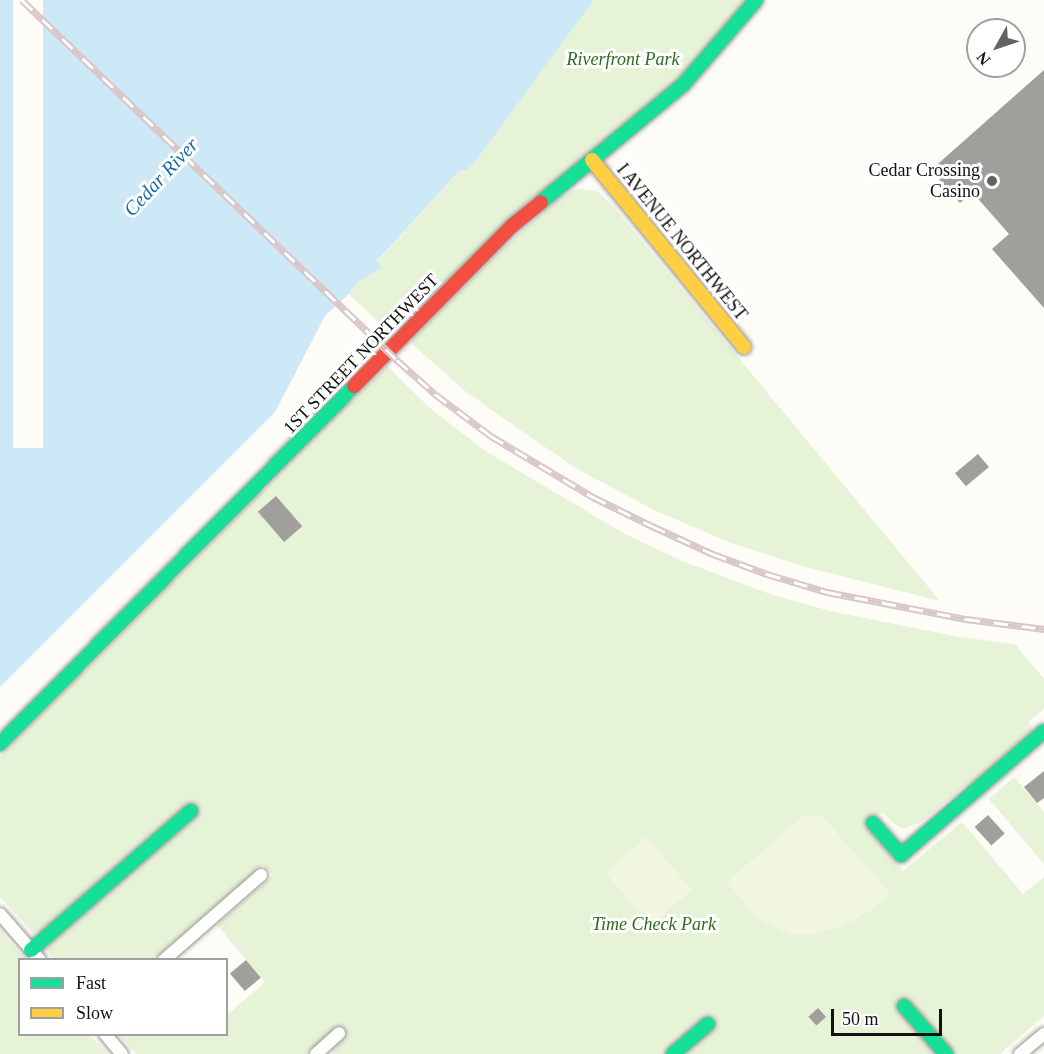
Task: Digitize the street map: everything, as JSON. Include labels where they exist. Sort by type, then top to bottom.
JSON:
[{"type":"street","name":"1ST STREET NORTHWEST","points":[[0,744],[513,225],[682,85],[714,52],[756,0]]},
{"type":"street","name":"I AVENUE NORTHWEST","points":[[592,160],[744,347]]},
{"type":"street","points":[[873,823],[901,855],[1044,731]]},
{"type":"street","points":[[0,914],[35,955],[191,812]]},
{"type":"street","points":[[166,958],[261,875]]},
{"type":"street","points":[[904,1006],[945,1054]]},
{"type":"street","points":[[673,1054],[708,1024]]},
{"type":"street","points":[[316,1054],[339,1034]]},
{"type":"street","points":[[1020,1054],[1044,1034]]},
{"type":"street","points":[[106,1036],[122,1054]]},
{"type":"green space","name":"Riverfront Park","points":[[594,0],[756,0],[684,83],[454,284],[391,334],[349,294],[358,282],[382,267],[377,262],[459,171],[475,162]]},
{"type":"green space","points":[[581,189],[597,191],[611,204],[940,601],[809,568],[731,543],[656,511],[579,470],[517,428],[465,391],[410,342],[498,253],[559,198],[571,191]]},
{"type":"green space","name":"Time Check Park","points":[[387,366],[431,409],[487,452],[625,534],[682,561],[767,593],[830,611],[959,637],[1015,644],[1044,679],[1044,709],[1029,721],[1033,730],[969,790],[965,786],[921,822],[903,829],[882,812],[866,827],[903,871],[962,822],[1023,894],[1044,877],[1044,1016],[1000,1054],[334,1054],[331,1050],[344,1038],[336,1029],[306,1054],[136,1054],[120,1036],[228,1036],[228,1014],[265,982],[217,925],[273,875],[263,865],[155,958],[52,958],[47,949],[51,940],[198,816],[188,804],[41,931],[33,933],[0,897],[0,757]]},
{"type":"green space","points":[[1014,777],[1044,812],[1044,864],[989,799]]},
{"type":"green space","points":[[804,815],[822,816],[890,893],[871,910],[841,927],[813,934],[791,935],[759,919],[727,882]]},
{"type":"green space","points":[[646,837],[692,890],[651,925],[605,872]]},
{"type":"green space","points":[[0,931],[24,958],[18,958],[18,1036],[91,1036],[107,1054],[0,1054]]},
{"type":"water","name":"Cedar River","points":[[0,0],[594,0],[475,162],[466,170],[459,171],[377,261],[382,267],[358,282],[349,294],[325,316],[275,412],[0,687]]},
{"type":"pier","points":[[13,0],[43,0],[43,448],[13,448]]},
{"type":"building","name":"Cedar Crossing Casino","points":[[1044,70],[1044,308],[992,249],[1009,234],[972,192],[960,203],[931,170]]},
{"type":"building","points":[[978,454],[989,467],[966,486],[955,473]]},
{"type":"building","points":[[276,496],[302,526],[284,542],[258,512]]},
{"type":"building","points":[[1044,771],[1044,798],[1037,803],[1024,787]]},
{"type":"building","points":[[988,815],[1005,834],[991,846],[975,827]]},
{"type":"building","points":[[246,960],[261,978],[245,991],[230,973]]},
{"type":"building","points":[[818,1008],[826,1017],[816,1026],[808,1017]]},
{"type":"railway","points":[[22,0],[397,360],[435,394],[491,436],[593,497],[713,554],[767,574],[827,592],[966,619],[1044,629]]},
{"type":"traffic: fast","points":[[541,202],[683,85],[756,0]]},
{"type":"traffic: fast","points":[[0,744],[354,386]]},
{"type":"traffic: fast","points":[[873,823],[901,855],[1044,731]]},
{"type":"traffic: fast","points":[[31,950],[191,811]]},
{"type":"traffic: fast","points":[[904,1006],[946,1054]]},
{"type":"traffic: fast","points":[[673,1054],[708,1024]]},
{"type":"traffic: slow","points":[[592,160],[744,347]]},
{"type":"traffic: jam","points":[[354,386],[513,225],[541,202]]},
{"type":"place","name":"Cedar Crossing Casino","points":[[992,181]]}]
